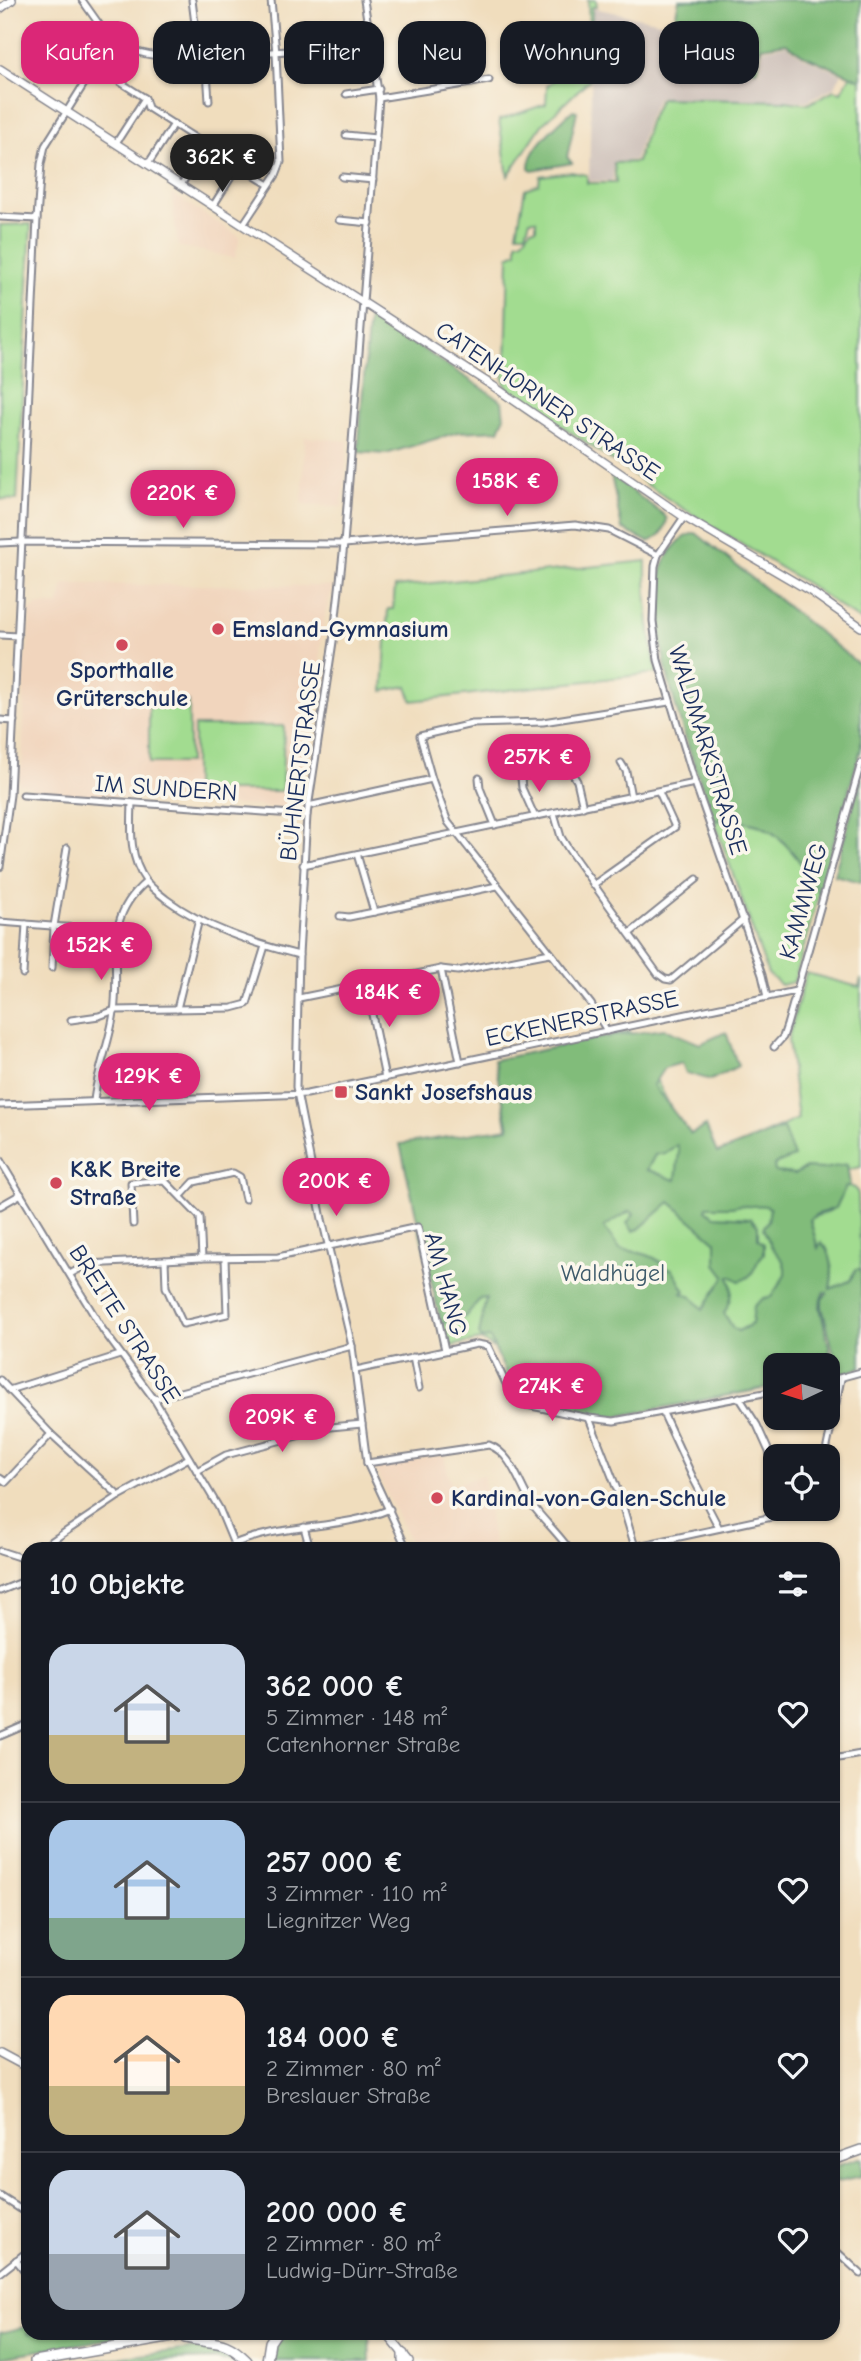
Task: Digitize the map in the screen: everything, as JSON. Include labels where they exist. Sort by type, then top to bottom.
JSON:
[{"type":"highway","points":[[840,2158],[861,2150]]},
{"type":"highway","points":[[35,2361],[157,2340]]},
{"type":"highway","points":[[211,2340],[234,2348],[247,2361]]},
{"type":"highway","points":[[267,2361],[271,2340]]},
{"type":"street","points":[[0,9],[12,0]]},
{"type":"street","points":[[82,0],[97,21]]},
{"type":"street","points":[[192,0],[195,21]]},
{"type":"street","name":"BÜHNERTSTRASSE","points":[[365,0],[368,21]]},
{"type":"street","points":[[243,225],[281,162],[271,1]]},
{"type":"street","points":[[270,52],[284,52]]},
{"type":"street","name":"CATENHORNER STRASSE","points":[[0,69],[493,386],[684,517],[810,591],[861,627]]},
{"type":"street","points":[[379,98],[489,80]]},
{"type":"street","points":[[0,867],[10,795],[37,219],[43,155],[83,84]]},
{"type":"street","points":[[123,84],[145,98],[148,108],[269,185]]},
{"type":"street","points":[[208,84],[209,101]]},
{"type":"street","name":"BÜHNERTSTRASSE","points":[[378,84],[370,223],[344,544],[331,657],[307,815],[299,955],[297,1095],[322,1219],[352,1346],[367,1463],[404,1542]]},
{"type":"street","points":[[346,94],[379,89]]},
{"type":"street","points":[[116,143],[145,98]]},
{"type":"street","points":[[148,164],[174,124]]},
{"type":"street","points":[[346,135],[376,138]]},
{"type":"street","points":[[181,185],[206,145]]},
{"type":"street","points":[[213,206],[238,166]]},
{"type":"street","points":[[342,177],[373,180]]},
{"type":"street","points":[[0,217],[37,219]]},
{"type":"street","points":[[339,220],[370,223]]},
{"type":"street","points":[[0,543],[344,544],[575,525],[609,530],[658,555],[684,517]]},
{"type":"street","name":"WALDMARKSTRASSE","points":[[658,555],[653,621],[658,660],[695,783],[744,919],[767,997]]},
{"type":"street","points":[[0,635],[18,636]]},
{"type":"street","points":[[607,1031],[600,1017],[456,833],[442,810],[420,736],[472,724],[543,722],[669,702]]},
{"type":"street","points":[[0,720],[14,721]]},
{"type":"street","points":[[621,762],[626,771],[631,797]]},
{"type":"street","name":"KAMMWEG","points":[[774,1046],[783,1037],[861,763]]},
{"type":"street","points":[[572,773],[578,781],[583,807]]},
{"type":"street","points":[[480,778],[480,788],[495,825]]},
{"type":"street","points":[[522,778],[522,788],[535,817]]},
{"type":"street","points":[[308,806],[432,779]]},
{"type":"street","points":[[303,865],[695,783]]},
{"type":"street","points":[[593,885],[675,827],[659,792]]},
{"type":"street","name":"IM SUNDERN","points":[[23,796],[307,815]]},
{"type":"street","points":[[132,803],[132,847],[146,882],[173,904],[199,919],[243,939],[299,955]]},
{"type":"street","points":[[554,813],[561,837],[659,974],[671,980],[744,919]]},
{"type":"street","points":[[52,968],[54,926],[67,848]]},
{"type":"street","points":[[357,854],[374,912]]},
{"type":"street","points":[[630,933],[697,879]]},
{"type":"street","points":[[94,1101],[115,1010],[116,931],[135,891],[146,882]]},
{"type":"street","points":[[340,916],[349,917],[497,886]]},
{"type":"street","points":[[177,1009],[199,919]]},
{"type":"street","points":[[0,922],[116,931]]},
{"type":"street","points":[[23,974],[26,924]]},
{"type":"street","points":[[71,1020],[99,1016],[115,1010],[232,1008],[247,1004],[265,946]]},
{"type":"street","points":[[299,998],[441,969],[458,971],[550,953]]},
{"type":"street","points":[[441,969],[460,1062]]},
{"type":"street","points":[[366,985],[385,1077]]},
{"type":"street","name":"ECKENERSTRASSE","points":[[0,1105],[297,1095],[796,991]]},
{"type":"street","name":"BREITE STRASSE","points":[[0,1160],[120,1355],[154,1399],[198,1471],[219,1508],[233,1542]]},
{"type":"street","points":[[181,1196],[194,1182],[233,1173],[240,1177],[245,1199]]},
{"type":"street","points":[[133,1224],[131,1183],[164,1180],[200,1217],[202,1258]]},
{"type":"street","points":[[0,1206],[21,1194]]},
{"type":"street","name":"AM HANG","points":[[330,1246],[418,1227],[445,1350]]},
{"type":"street","points":[[70,1274],[88,1264],[278,1257],[330,1246]]},
{"type":"street","points":[[165,1260],[166,1287],[183,1324],[227,1314],[225,1258]]},
{"type":"street","points":[[356,1370],[477,1344],[488,1346],[510,1392],[522,1404],[614,1421],[763,1393]]},
{"type":"street","points":[[154,1399],[352,1346]]},
{"type":"street","points":[[9,1390],[120,1355]]},
{"type":"street","points":[[413,1357],[419,1388]]},
{"type":"street","points":[[827,1444],[841,1379],[861,1372]]},
{"type":"street","points":[[0,1380],[51,1434],[120,1496]]},
{"type":"street","points":[[739,1397],[765,1444]]},
{"type":"street","points":[[663,1413],[719,1528]]},
{"type":"street","points":[[589,1418],[620,1497],[634,1542]]},
{"type":"street","points":[[198,1471],[226,1455],[331,1427],[362,1424]]},
{"type":"street","points":[[0,1478],[6,1482],[51,1434]]},
{"type":"street","points":[[367,1463],[489,1445],[498,1448],[534,1507],[563,1542]]},
{"type":"street","points":[[51,1542],[120,1496],[189,1458]]},
{"type":"street","points":[[242,1542],[257,1534],[363,1518],[390,1509]]},
{"type":"street","points":[[654,1542],[763,1518]]},
{"type":"street","points":[[304,1527],[308,1542]]},
{"type":"street","points":[[0,1551],[21,1558]]},
{"type":"street","points":[[0,1591],[21,1582]]},
{"type":"street","points":[[0,1736],[21,1727]]},
{"type":"street","points":[[840,1758],[861,1754]]},
{"type":"street","points":[[0,2053],[21,2064]]},
{"type":"street","points":[[0,2196],[21,2208]]},
{"type":"street","points":[[840,2254],[861,2274]]},
{"type":"street","points":[[0,2273],[21,2256]]},
{"type":"street","points":[[16,2260],[21,2266]]},
{"type":"street","points":[[391,2340],[405,2359]]},
{"type":"shaded area","points":[[593,8],[659,22],[659,84],[759,84],[763,49],[786,45],[803,57],[842,74],[834,87],[807,101],[658,97],[647,121],[635,160],[613,162],[613,181],[589,181],[591,84],[645,84],[645,21],[593,21]]},
{"type":"shaded area","points":[[171,193],[240,237],[235,258],[178,246]]},
{"type":"shaded area","points":[[305,437],[348,441],[342,507],[302,504]]},
{"type":"shaded area","points":[[64,584],[333,586],[325,614],[320,650],[321,665],[301,809],[34,792],[27,785],[18,784],[23,757],[24,663],[30,611],[37,605],[59,605]]},
{"type":"shaded area","name":"Kardinal-von-Galen-Schule","points":[[444,1455],[451,1486],[483,1475],[493,1542],[410,1542],[374,1466]]},
{"type":"green space","points":[[588,0],[596,0],[597,7],[592,7],[592,21],[589,21]]},
{"type":"green space","points":[[679,0],[861,0],[861,80],[803,55],[786,43],[761,47],[759,62],[759,21],[674,21]]},
{"type":"green space","points":[[861,0],[861,621],[809,585],[671,501],[508,389],[504,382],[503,368],[506,365],[509,256],[517,252],[517,242],[523,240],[531,229],[536,229],[536,220],[530,220],[526,233],[517,233],[525,189],[539,184],[540,176],[571,172],[587,175],[587,183],[616,183],[614,163],[637,162],[649,122],[660,98],[786,101],[808,104],[834,90],[841,92],[855,68]]},
{"type":"green space","points":[[585,84],[542,125],[508,176],[499,120],[546,104],[547,86]]},
{"type":"green space","points":[[573,110],[577,111],[567,157],[572,163],[532,170],[529,168],[533,152],[539,144]]},
{"type":"green space","points":[[31,224],[17,500],[0,499],[0,225]]},
{"type":"green space","points":[[369,314],[502,401],[504,418],[499,430],[458,432],[386,454],[358,452]]},
{"type":"green space","points":[[611,475],[664,515],[667,519],[659,536],[648,542],[622,529]]},
{"type":"green space","points":[[696,533],[861,666],[861,749],[819,893],[795,856],[771,832],[753,824],[714,820],[693,760],[669,680],[661,640],[658,603],[661,571],[674,547],[684,538]]},
{"type":"green space","points":[[646,561],[648,617],[657,673],[412,701],[407,686],[383,691],[388,609],[393,609],[395,587]]},
{"type":"green space","points":[[189,702],[189,763],[149,763],[149,703]]},
{"type":"green space","points":[[194,726],[284,726],[282,791],[194,791]]},
{"type":"green space","points":[[861,778],[861,882],[834,875]]},
{"type":"green space","points":[[714,820],[753,824],[771,832],[795,856],[819,893],[794,982],[781,985],[768,974]]},
{"type":"green space","name":"Waldhügel","points":[[806,973],[859,987],[861,979],[861,1167],[799,1180],[829,1353],[763,1353],[763,1389],[611,1417],[523,1400],[495,1349],[481,1340],[446,1347],[441,1325],[508,1133],[496,1060],[630,1031],[700,1162],[798,1119],[788,1039]]},
{"type":"green space","name":"Waldhügel","points":[[664,1029],[700,1044],[726,1032],[738,1066],[711,1080],[686,1073],[682,1063],[664,1068],[653,1085],[691,1134],[706,1126],[717,1153],[783,1128],[794,1157],[774,1165],[775,1172],[795,1174],[806,1168],[824,1169],[847,1164],[850,1185],[845,1188],[836,1208],[815,1215],[810,1220],[818,1248],[821,1242],[830,1258],[830,1289],[850,1281],[856,1269],[861,1269],[861,1367],[843,1374],[840,1372],[840,1353],[834,1353],[822,1307],[822,1299],[827,1293],[824,1292],[821,1299],[820,1307],[830,1353],[763,1353],[763,1388],[614,1417],[523,1401],[514,1391],[490,1338],[482,1339],[479,1335],[486,1298],[480,1299],[465,1317],[441,1324],[400,1144],[509,1128],[494,1060],[600,1038]],"holes":[[[677,1145],[679,1151],[676,1180],[647,1170],[655,1155],[665,1153]],[[670,1202],[716,1242],[716,1264],[725,1276],[703,1309],[692,1297],[682,1293],[685,1291],[672,1269],[666,1268],[651,1257],[620,1249],[604,1227],[630,1211],[634,1214],[627,1223],[633,1231],[639,1229]],[[741,1205],[770,1208],[768,1221],[763,1228],[771,1246],[783,1261],[785,1275],[771,1297],[764,1298],[754,1306],[752,1324],[738,1331],[733,1328],[724,1313],[731,1295],[729,1277],[739,1281],[749,1276],[764,1254],[764,1244],[758,1239],[758,1226],[751,1218],[715,1216],[706,1210],[707,1207]]]},
{"type":"green space","points":[[847,1185],[855,1188],[858,1194],[861,1269],[854,1272],[850,1281],[830,1289],[830,1258],[826,1247],[818,1249],[810,1220],[834,1208]]},
{"type":"green space","points":[[861,2158],[861,2177],[840,2182],[840,2165]]},
{"type":"green space","points":[[21,2328],[21,2340],[103,2340],[0,2357],[0,2333]]},
{"type":"green space","points":[[280,2340],[369,2340],[370,2361],[273,2361],[272,2355]]},
{"type":"green space","points":[[197,2348],[223,2351],[238,2361],[92,2361]]},
{"type":"place","name":"Emsland-Gymnasium","points":[[218,629]]},
{"type":"place","name":"Sporthalle Grüterschule","points":[[122,645]]},
{"type":"place","name":"Sankt Josefshaus","points":[[341,1092]]},
{"type":"place","name":"K&K Breite Straße","points":[[56,1183]]},
{"type":"place","name":"Kardinal-von-Galen-Schule","points":[[437,1498]]}]
